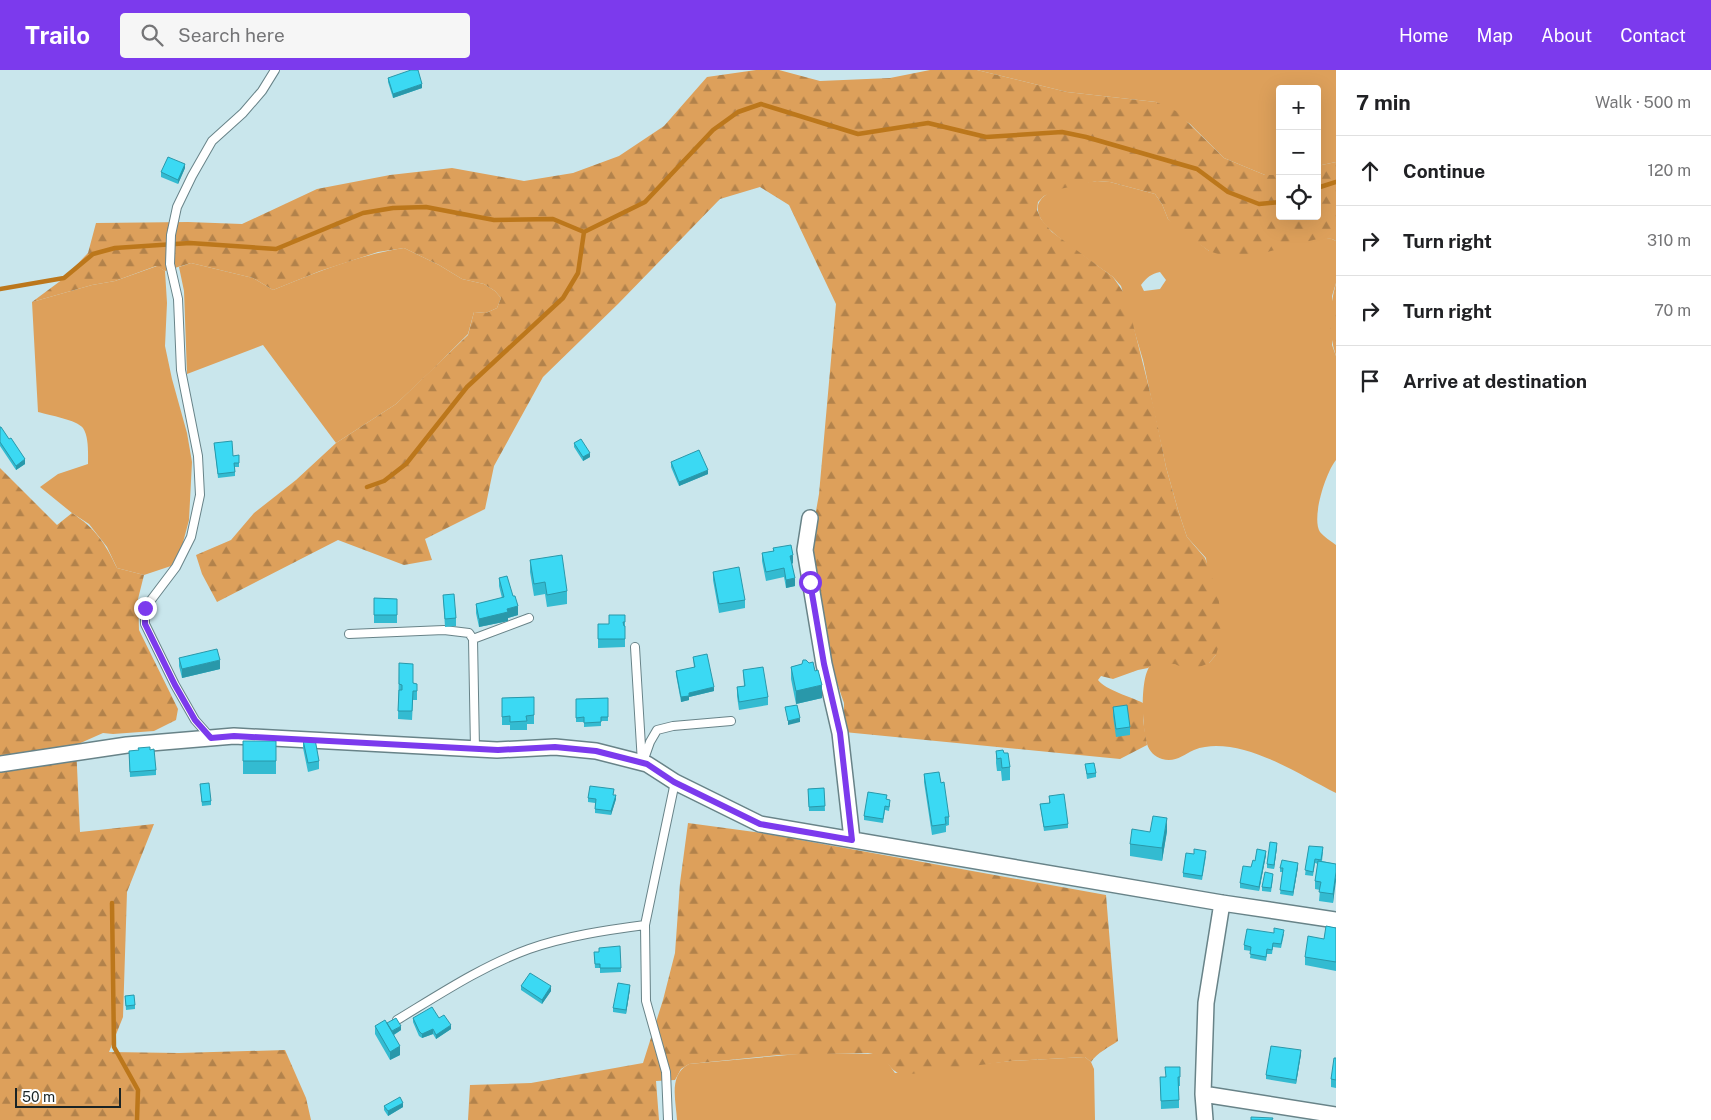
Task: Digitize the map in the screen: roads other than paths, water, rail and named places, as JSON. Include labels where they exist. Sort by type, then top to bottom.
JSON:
[{"type":"street","points":[[810,518],[804,550],[824,664],[840,733],[852,840]]},
{"type":"street","points":[[0,764],[127,745],[234,736],[498,750],[555,747],[596,751],[642,763],[674,782],[760,824],[1222,903],[1336,920]]},
{"type":"street","points":[[1205,1120],[1203,1094],[1206,1003],[1222,903]]},
{"type":"street","points":[[1203,1094],[1336,1115]]},
{"type":"lane","points":[[211,738],[195,720],[175,685],[145,624],[145,608],[176,567],[191,537],[200,495],[198,456],[181,370],[178,299],[170,264],[171,235],[177,207],[212,141],[243,113],[262,91],[275,70]]},
{"type":"lane","points":[[473,639],[529,618]]},
{"type":"lane","points":[[349,634],[444,630],[468,633],[473,639],[475,749]]},
{"type":"lane","points":[[635,647],[642,763]]},
{"type":"lane","points":[[642,763],[657,730],[673,726],[731,721]]},
{"type":"lane","points":[[668,1120],[666,1072],[646,1001],[645,925],[674,782]]},
{"type":"lane","points":[[397,1020],[465,979],[529,949],[551,942],[645,925]]},
{"type":"waterway","points":[[367,487],[384,481],[406,464],[467,387],[563,298],[578,273],[584,232],[645,202],[713,130],[738,112],[761,104],[858,134],[928,123],[986,137],[1062,132],[1086,137],[1197,169],[1228,192],[1259,204],[1276,202]]},
{"type":"waterway","points":[[1321,187],[1336,182]]},
{"type":"waterway","points":[[0,289],[64,278],[93,254],[115,248],[190,243],[276,249],[363,213],[393,208],[426,207],[494,220],[553,219],[584,232]]},
{"type":"waterway","points":[[112,903],[114,1047],[138,1090],[137,1120]]}]
